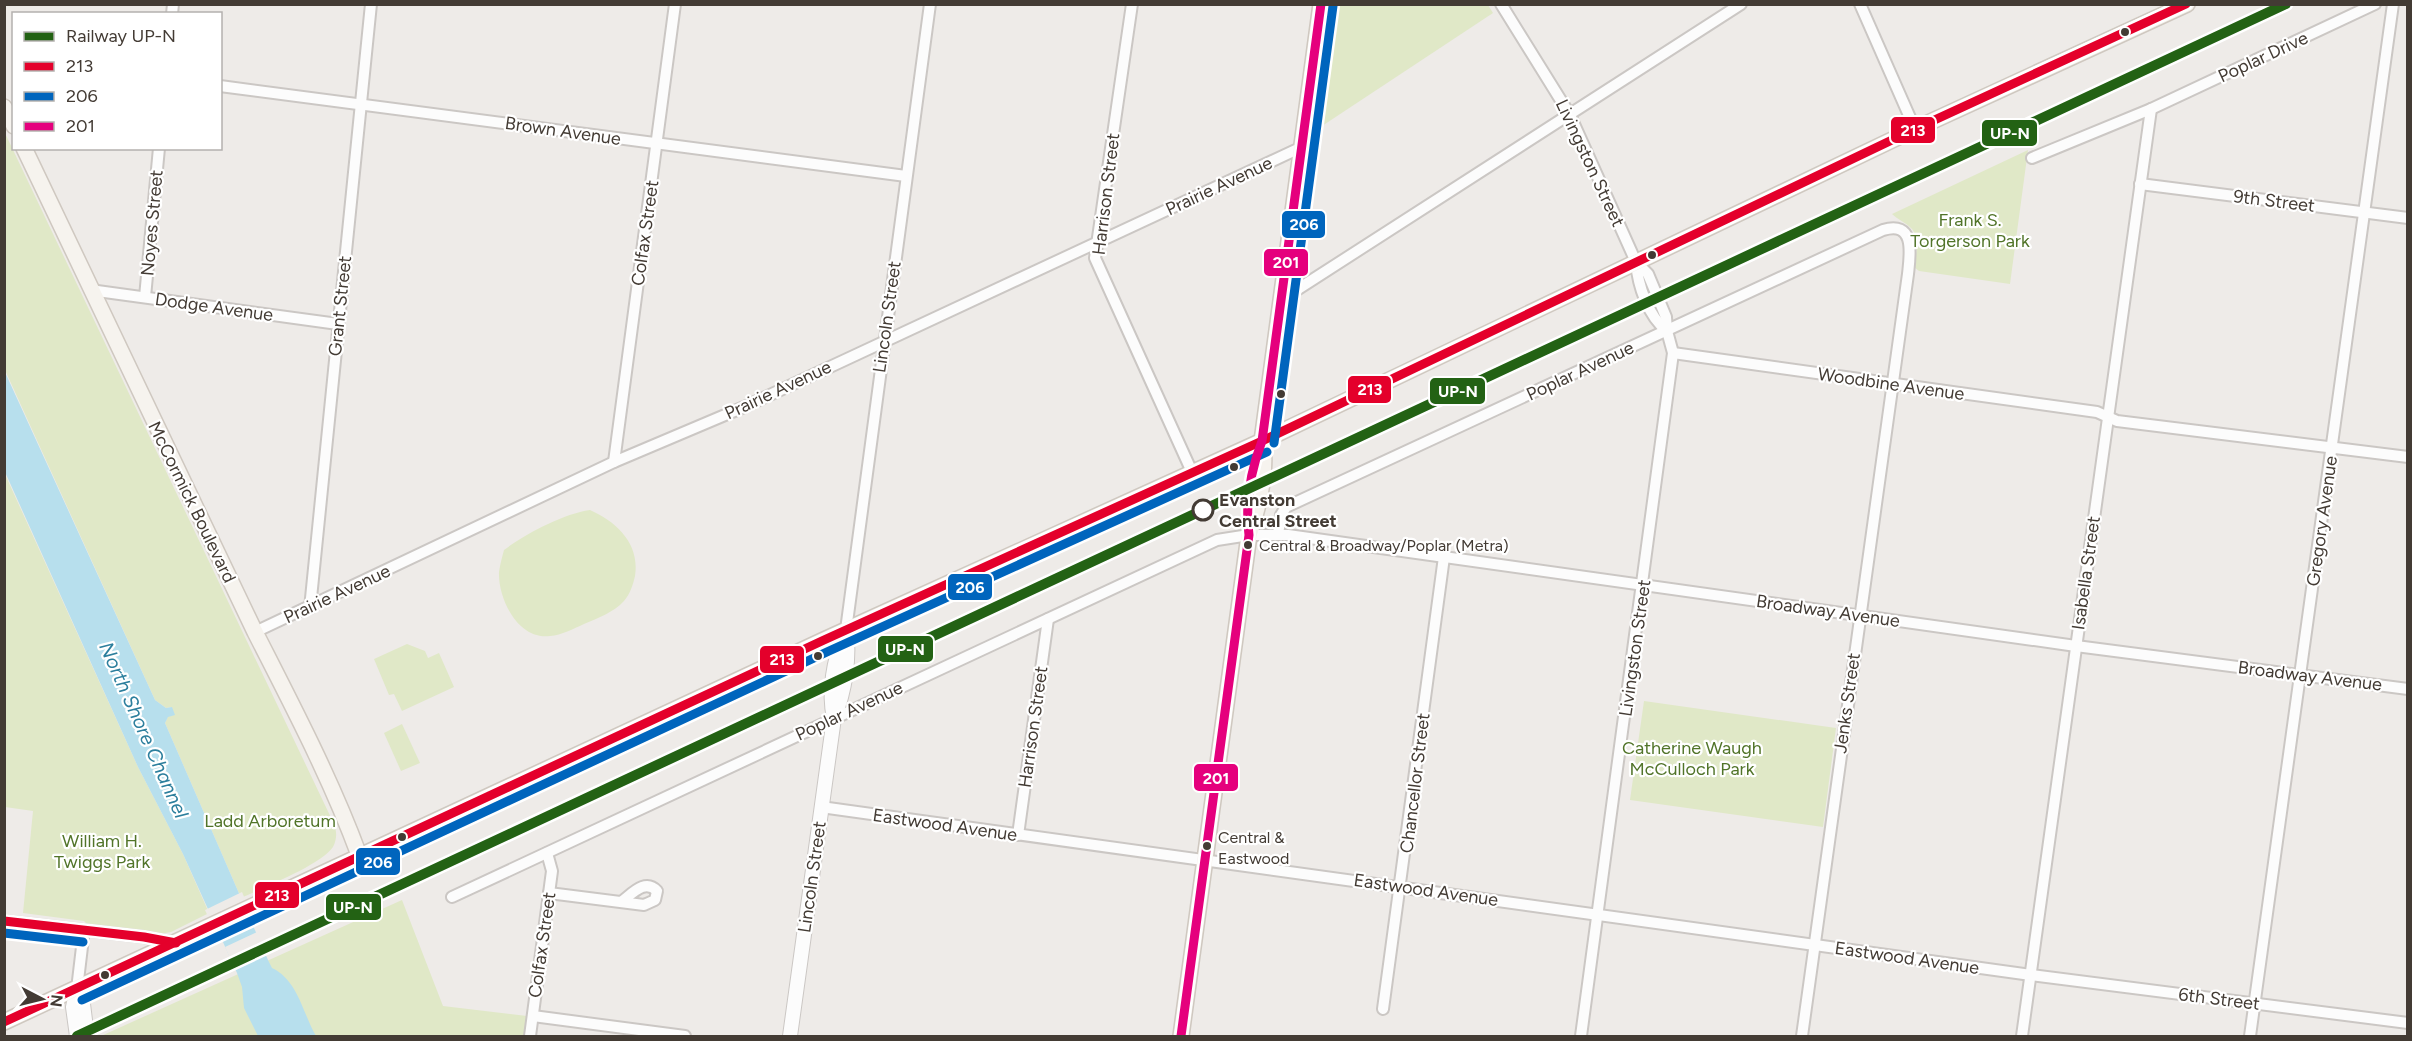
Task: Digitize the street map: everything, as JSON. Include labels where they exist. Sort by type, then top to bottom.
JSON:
[{"type":"main road","points":[[1181,1036],[1249,535],[1246,517],[1255,457],[1262,441],[1321,4]]},
{"type":"main road","points":[[4,1022],[77,990],[359,855],[846,630],[1262,441],[2164,10],[2187,4]]},
{"type":"main road","points":[[4,107],[12,122]]},
{"type":"main road","name":"McCormick Boulevard","points":[[25,150],[90,290],[294,710],[349,828],[359,855]]},
{"type":"street","name":"Grant Street","points":[[310,608],[371,4]]},
{"type":"street","name":"Colfax Street","points":[[614,462],[675,4]]},
{"type":"street","name":"Lincoln Street","points":[[790,1036],[834,718],[840,702],[847,657],[846,630],[930,4]]},
{"type":"street","name":"Harrison Street","points":[[1132,4],[1095,258],[1192,472]]},
{"type":"street","name":"Livingston Street","points":[[1501,4],[1570,115],[1636,262],[1648,274],[1666,316],[1667,331],[1674,353],[1581,1036]]},
{"type":"street","points":[[1281,300],[1741,4]]},
{"type":"street","points":[[1860,4],[1915,129]]},
{"type":"street","name":"Poplar Drive","points":[[2151,109],[2375,4]]},
{"type":"street","name":"Gregory Avenue","points":[[2250,1036],[2366,213],[2393,4]]},
{"type":"street","name":"Brown Avenue","points":[[222,86],[906,176]]},
{"type":"street","points":[[2032,158],[2151,109]]},
{"type":"street","name":"Isabella Street","points":[[2022,1036],[2076,646],[2113,419],[2151,109]]},
{"type":"street","name":"Prairie Avenue","points":[[255,632],[310,608],[614,462],[744,407],[1302,147]]},
{"type":"street","name":"Noyes Street","points":[[145,297],[159,150]]},
{"type":"street","name":"9th Street","points":[[2140,184],[2408,218]]},
{"type":"street","name":"Poplar Avenue","points":[[1278,534],[1281,515],[1286,507],[1883,230],[1901,229]]},
{"type":"street","name":"Jenks Street","points":[[1803,1036],[1911,247],[1901,229]]},
{"type":"street","name":"Dodge Avenue","points":[[90,290],[339,324]]},
{"type":"street","name":"Woodbine Avenue","points":[[1674,353],[2097,412],[2113,419],[2408,457]]},
{"type":"street","name":"Broadway Avenue","points":[[1249,535],[1278,534],[2076,646],[2408,689]]},
{"type":"street","name":"Poplar Avenue","points":[[452,897],[1217,540],[1249,535]]},
{"type":"street","name":"Chancellor Street","points":[[1383,1009],[1444,557]]},
{"type":"street","name":"Harrison Street","points":[[1018,835],[1048,619]]},
{"type":"street","name":"Eastwood Avenue","points":[[821,807],[2031,975]]},
{"type":"street","name":"Colfax Street","points":[[530,1036],[552,871],[547,853]]},
{"type":"street","points":[[549,893],[621,902]]},
{"type":"street","points":[[4,921],[176,943]]},
{"type":"street","points":[[77,1036],[73,1007],[84,930]]},
{"type":"street","name":"6th Street","points":[[2031,975],[2408,1023]]},
{"type":"street","points":[[77,990],[83,1005],[87,1036]]},
{"type":"street","points":[[533,1016],[685,1036]]},
{"type":"green space","points":[[1337,5],[1488,5],[1493,13],[1322,126]]},
{"type":"green space","name":"Ladd Arboretum","points":[[4,131],[335,827],[336,836],[333,847],[317,861],[241,898],[165,723],[172,707],[166,708],[155,700],[5,370]]},
{"type":"green space","name":"Frank S. Torgerson Park","points":[[2028,150],[2010,284],[1919,271],[1914,267],[1917,248],[1914,233],[1910,227],[1892,214]]},
{"type":"green space","name":"William H. Twiggs Park","points":[[4,472],[138,767],[183,854],[209,913],[171,932],[160,934],[107,928],[88,925],[84,921],[23,913],[33,811],[5,807]]},
{"type":"green space","points":[[590,510],[609,521],[630,544],[636,564],[630,592],[624,601],[611,612],[567,632],[539,636],[528,631],[512,616],[502,594],[499,572],[504,550],[546,525]]},
{"type":"green space","points":[[407,644],[425,651],[428,658],[439,653],[454,687],[402,711],[394,694],[389,695],[374,659]]},
{"type":"green space","name":"Catherine Waugh McCulloch Park","points":[[1644,701],[1836,728],[1823,827],[1630,800]]},
{"type":"green space","points":[[402,724],[420,763],[401,771],[384,733]]},
{"type":"green space","points":[[402,900],[443,1006],[527,1016],[524,1036],[101,1036]]},
{"type":"water","name":"North Shore Channel","points":[[4,370],[155,700],[166,708],[172,707],[175,715],[168,717],[165,723],[268,960],[272,968],[281,973],[294,989],[316,1036],[258,1036],[244,1008],[242,987],[237,973],[183,854],[138,767],[5,472]]},
{"type":"pier","points":[[242,892],[254,920],[218,938],[205,910]]},
{"type":"pier","points":[[257,932],[266,950],[233,965],[225,947]]},
{"type":"rail line","name":"UP-N","points":[[77,1036],[2286,4]]},
{"type":"transit line","name":"201","points":[[1181,1036],[1249,535],[1249,487],[1262,441],[1321,4]]},
{"type":"transit line","name":"213","points":[[4,1022],[824,640],[1262,441],[1915,129],[2186,4]]},
{"type":"transit line","name":"206","points":[[1274,443],[1333,6]]},
{"type":"transit line","name":"206","points":[[82,1000],[829,651],[1267,452]]},
{"type":"transit line","name":"213","points":[[4,921],[144,937],[176,943]]},
{"type":"transit line","name":"206","points":[[4,933],[83,942]]},
{"type":"place","name":"Evanston Central Street","points":[[1203,510]]},
{"type":"place","name":"Central & Broadway/Poplar (Metra)","points":[[1248,545]]},
{"type":"place","name":"Central & Eastwood","points":[[1207,846]]}]
